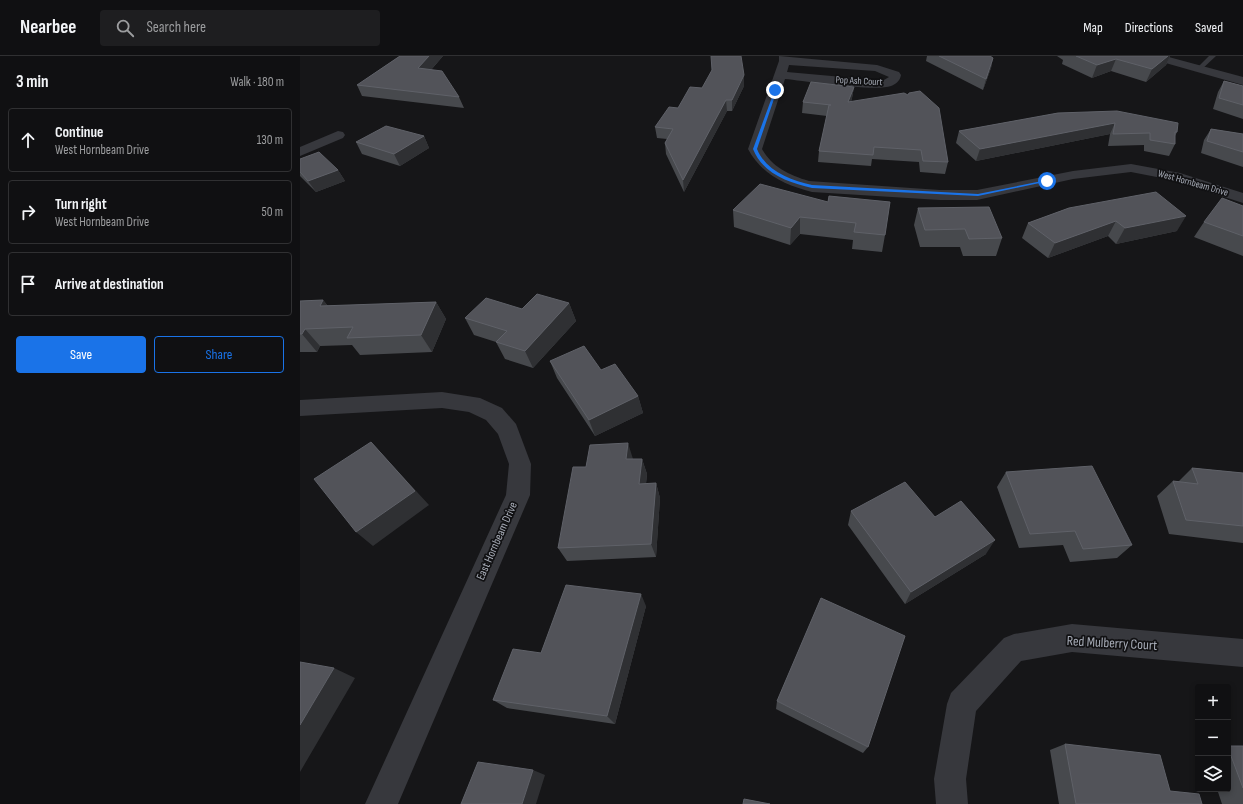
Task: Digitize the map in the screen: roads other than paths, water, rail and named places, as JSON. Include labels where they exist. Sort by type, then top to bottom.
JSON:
[{"type":"street","points":[[1152,56],[1242,79]]},
{"type":"street","name":"West Hornbeam Drive","points":[[785,59],[755,149],[760,160],[779,175],[793,182],[812,187],[978,195],[1112,168],[1130,168],[1174,176],[1243,198]]},
{"type":"street","name":"Pop Ash Court","points":[[780,75],[876,84],[888,83],[894,79],[895,75],[877,68],[785,59]]},
{"type":"street","points":[[300,152],[338,135]]},
{"type":"street","name":"East Hornbeam Drive","points":[[300,408],[442,400],[472,404],[494,414],[508,430],[520,464],[518,495],[381,804]]},
{"type":"street","name":"Red Mulberry Court","points":[[952,804],[950,779],[962,704],[1014,648],[1072,638],[1243,653]]},
{"type":"lane","points":[[1199,69],[1213,56]]}]
